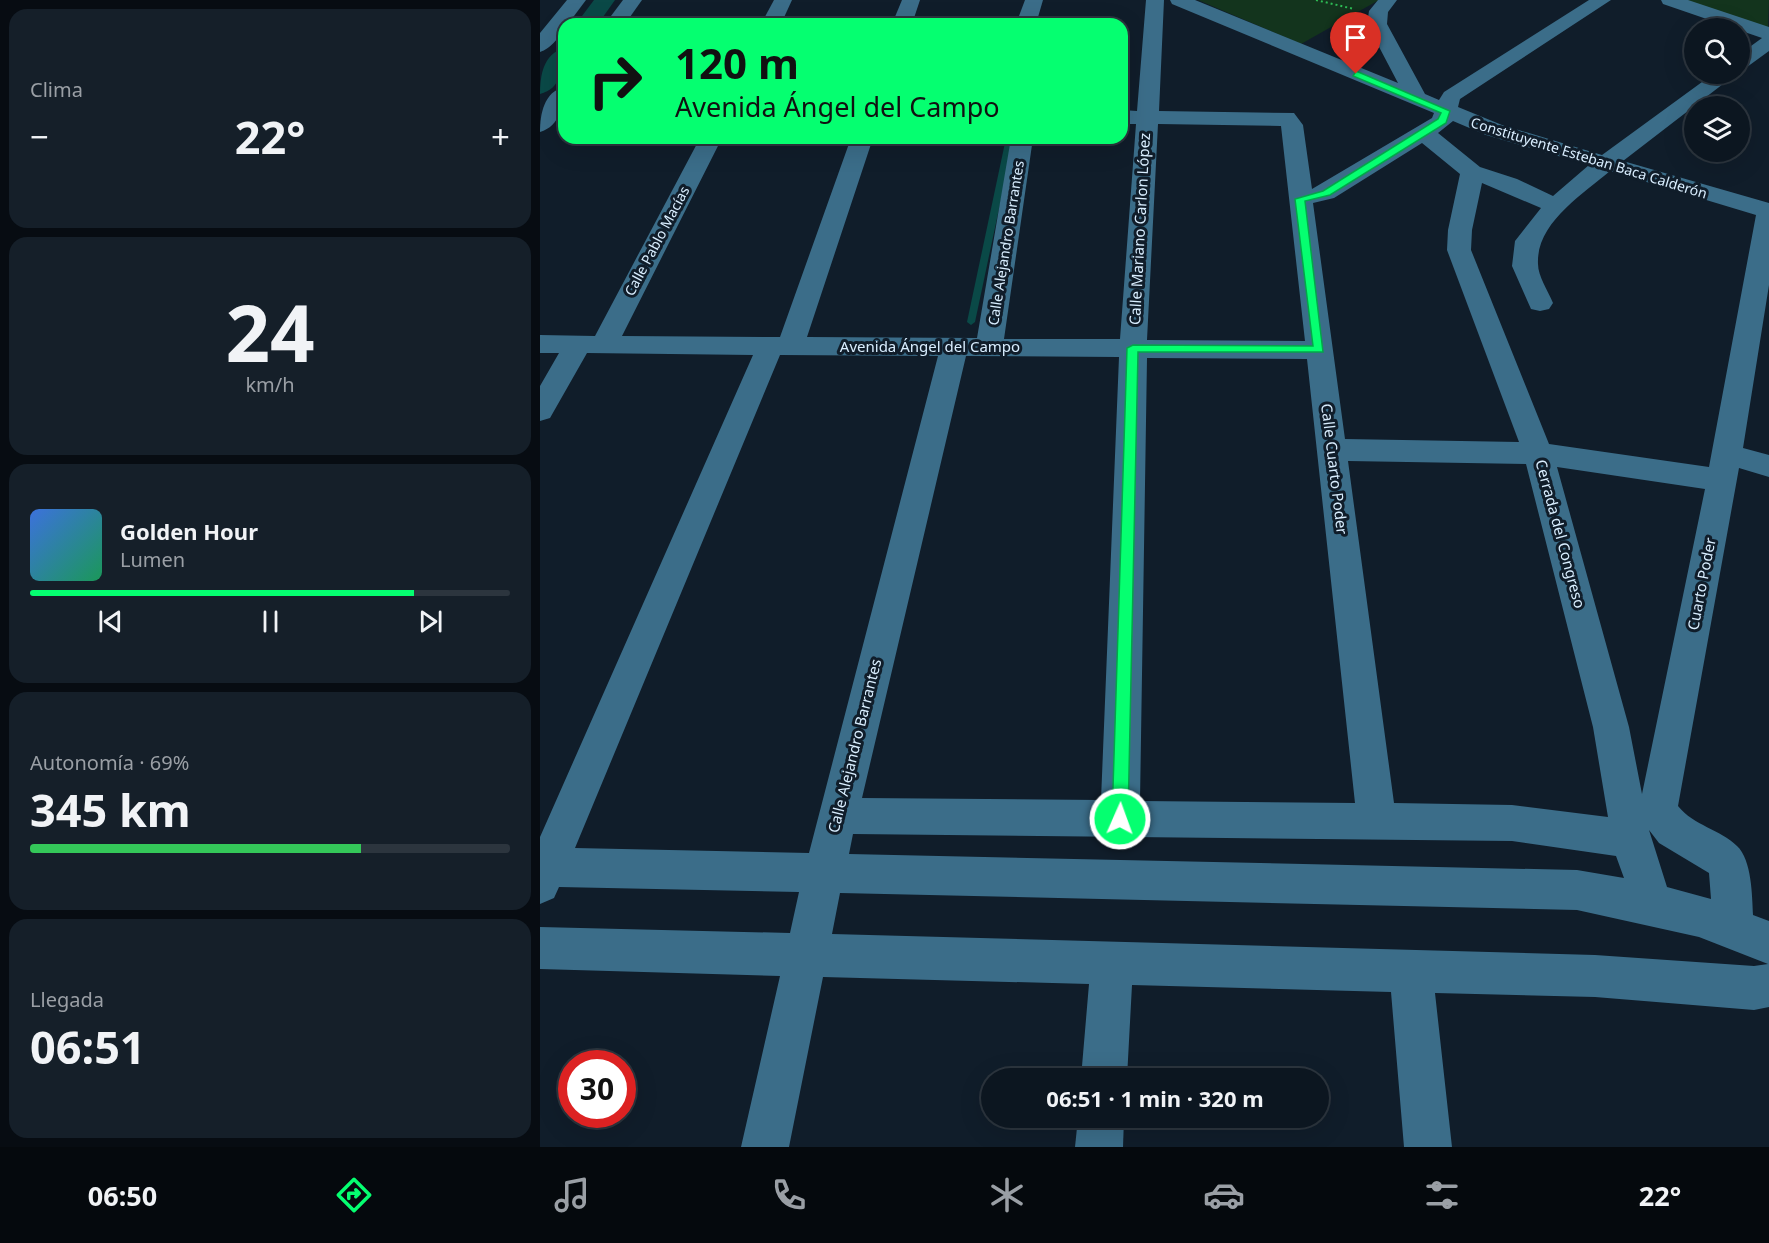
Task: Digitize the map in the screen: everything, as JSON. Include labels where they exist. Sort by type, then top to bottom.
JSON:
[{"type":"street","points":[[562,18],[576,0]]},
{"type":"street","points":[[620,18],[633,0]]},
{"type":"street","points":[[774,18],[783,0]]},
{"type":"street","points":[[904,18],[911,0]]},
{"type":"street","points":[[1028,18],[1034,0]]},
{"type":"street","name":"Calle Mariano Carlon López","points":[[1120,819],[1133,348],[1134,117],[1155,0]]},
{"type":"street","name":"Constituyente Esteban Baca Calderón","points":[[1179,0],[1494,130],[1769,211]]},
{"type":"street","points":[[1300,199],[1326,193],[1442,121],[1451,96],[1602,0]]},
{"type":"street","points":[[1670,0],[1769,34]]},
{"type":"street","points":[[1383,8],[1379,30],[1392,49],[1417,99]]},
{"type":"street","points":[[540,46],[558,23]]},
{"type":"street","points":[[1750,56],[1769,42]]},
{"type":"street","points":[[1540,303],[1525,266],[1527,241],[1555,206],[1605,164],[1713,84]]},
{"type":"street","name":"Calle Cuarto Poder","points":[[1134,117],[1287,118],[1292,124],[1377,821]]},
{"type":"street","points":[[1423,132],[1455,161],[1472,172],[1509,184],[1555,206]]},
{"type":"street","name":"Calle Pablo Macías","points":[[540,411],[591,344],[708,144]]},
{"type":"street","points":[[860,144],[780,346],[543,873],[824,873],[1577,890],[1652,903],[1733,925],[1769,943]]},
{"type":"street","name":"Calle Alejandro Barrantes","points":[[765,1147],[838,816],[972,347],[1021,144]]},
{"type":"street","name":"Cerrada del Congreso","points":[[1472,172],[1470,193],[1460,224],[1459,250],[1538,453],[1611,727],[1631,839],[1652,903]]},
{"type":"street","name":"Cuarto Poder","points":[[1733,925],[1730,876],[1724,860],[1673,830],[1658,811],[1725,467],[1769,211]]},
{"type":"street","name":"Avenida Ángel del Campo","points":[[540,344],[1319,350]]},
{"type":"street","points":[[1332,450],[1538,453],[1725,467],[1769,466]]},
{"type":"street","points":[[838,816],[1512,823],[1631,839]]},
{"type":"street","points":[[540,948],[1595,976],[1754,988],[1769,985]]},
{"type":"street","points":[[1105,1068],[1112,963]]},
{"type":"street","points":[[1411,971],[1428,1147]]},
{"type":"street","points":[[1099,1147],[1100,1128]]},
{"type":"path","points":[[1316,0],[1383,8]]},
{"type":"green space","points":[[1198,0],[1379,0],[1301,44]]},
{"type":"green space","points":[[1682,0],[1769,0],[1768,28],[1750,22],[1750,18],[1737,18]]},
{"type":"waterway","points":[[592,18],[605,0]]},
{"type":"waterway","points":[[540,87],[558,63]]},
{"type":"waterway","points":[[971,322],[1009,144]]},
{"type":"route","points":[[1120,819],[1133,348],[1319,350],[1300,199],[1326,193],[1442,121],[1446,111],[1356,74]]}]
